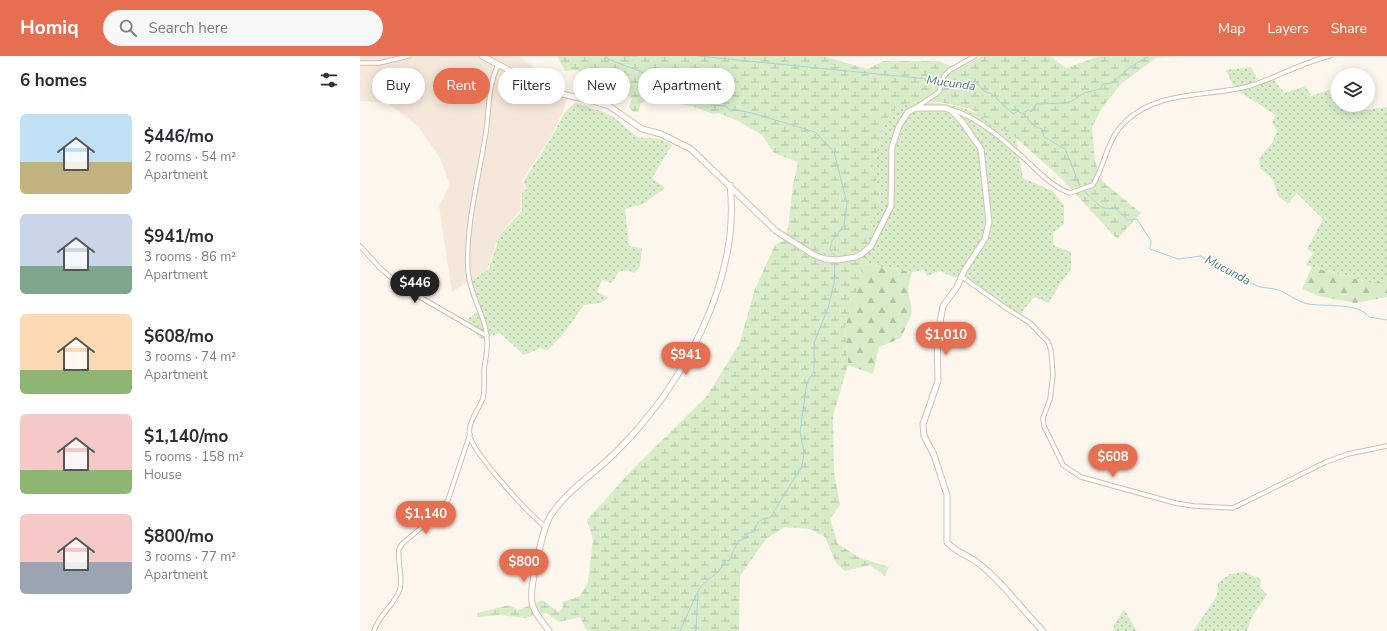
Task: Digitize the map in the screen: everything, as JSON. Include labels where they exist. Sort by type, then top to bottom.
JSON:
[{"type":"main road","points":[[482,56],[549,91],[592,101],[614,109],[642,129],[661,134],[691,149],[780,233],[814,255],[836,260],[861,255],[870,248],[892,203],[892,151],[894,139],[903,119],[908,112],[916,108],[949,109],[962,122],[980,147],[989,222],[985,239],[961,276],[957,287],[944,305],[939,324],[937,348],[938,381],[922,428],[947,496],[946,539],[953,548],[978,562],[1014,598],[1043,631]]},
{"type":"main road","points":[[549,631],[535,612],[531,596],[532,583],[546,527],[551,514],[562,501],[618,451],[647,418],[678,374],[693,346],[723,274],[731,224],[732,208],[730,185]]},
{"type":"street","points":[[360,63],[386,62],[409,56]]},
{"type":"street","points":[[916,108],[939,92],[942,81],[954,67],[975,56]]},
{"type":"street","points":[[949,109],[961,113],[1003,140],[1048,181],[1070,193],[1093,185],[1113,137],[1124,123],[1142,108],[1158,102],[1254,85],[1307,62],[1330,56]]},
{"type":"street","points":[[374,631],[379,618],[391,604],[400,588],[399,548],[435,516],[448,500],[470,434],[471,423],[483,397],[487,336],[470,281],[468,262],[472,217],[487,123],[489,97],[498,65]]},
{"type":"street","points":[[360,246],[380,268],[400,286],[415,296],[442,308],[487,336]]},
{"type":"street","points":[[961,276],[1030,323],[1048,342],[1052,358],[1052,384],[1050,399],[1043,418],[1044,426],[1063,465],[1081,477],[1175,503],[1194,506],[1233,508],[1326,462],[1348,454],[1387,446]]},
{"type":"street","points":[[470,434],[473,443],[493,470],[531,515],[546,527]]},
{"type":"shaded area","points":[[360,56],[519,56],[535,68],[498,68],[498,104],[565,104],[565,91],[569,94],[563,112],[550,138],[521,182],[526,189],[521,194],[520,211],[499,235],[487,270],[452,292],[439,206],[450,185],[440,158],[418,126],[388,104],[425,104],[425,68],[372,68],[372,102],[360,101]]},
{"type":"green space","points":[[557,56],[823,56],[867,69],[884,61],[939,61],[957,69],[984,56],[1050,56],[1066,68],[1100,56],[1180,56],[1156,58],[1121,84],[1102,108],[1092,127],[1095,161],[1103,182],[1141,213],[1117,239],[1062,179],[1016,138],[971,109],[940,102],[913,102],[896,107],[885,122],[873,167],[881,198],[871,226],[865,264],[845,327],[848,365],[833,416],[834,472],[840,505],[830,519],[838,544],[860,558],[889,567],[885,576],[870,565],[845,571],[836,563],[825,537],[810,529],[785,527],[766,539],[740,576],[739,631],[587,631],[580,617],[559,622],[546,613],[525,618],[500,615],[477,617],[478,613],[509,605],[518,610],[543,600],[558,612],[563,608],[562,602],[580,596],[588,582],[593,539],[587,520],[631,471],[706,397],[739,345],[755,289],[775,245],[783,241],[788,228],[793,185],[798,162],[774,153],[762,135],[736,120],[718,113],[713,114],[692,106],[680,104],[735,104],[735,68],[638,68],[638,104],[641,104],[638,112],[633,112],[629,107],[632,99],[630,97],[630,68],[573,68],[573,70],[565,71],[565,68],[563,68]]},
{"type":"green space","points":[[1251,67],[1260,83],[1273,78],[1284,93],[1306,86],[1311,96],[1329,90],[1331,96],[1331,112],[1375,112],[1375,109],[1387,107],[1387,281],[1372,283],[1306,265],[1313,253],[1307,249],[1323,219],[1297,193],[1288,204],[1278,196],[1273,180],[1260,168],[1259,158],[1272,143],[1277,131],[1272,122],[1276,115],[1235,89],[1226,70]]},
{"type":"green space","points":[[913,102],[929,102],[956,106],[980,115],[1003,129],[1016,138],[1023,178],[1053,191],[1064,205],[1064,224],[1053,233],[1053,245],[1071,252],[1071,269],[1049,303],[1034,297],[1020,314],[962,278],[953,277],[940,271],[927,276],[924,270],[912,272],[865,264],[871,226],[881,198],[873,167],[885,122],[896,107]]},
{"type":"green space","points":[[574,104],[601,111],[615,118],[637,137],[659,139],[672,145],[652,178],[665,188],[643,204],[625,209],[629,246],[642,248],[640,266],[635,273],[619,271],[612,283],[602,280],[597,292],[609,298],[600,303],[584,305],[564,333],[548,350],[540,348],[524,355],[500,333],[481,339],[467,320],[480,309],[472,280],[489,269],[500,234],[522,211],[522,193],[527,189],[523,182],[551,138],[565,112]]},
{"type":"green space","points":[[865,264],[912,272],[908,288],[912,312],[901,338],[879,347],[873,374],[848,365],[845,327]]},
{"type":"green space","points":[[1312,267],[1372,283],[1387,281],[1387,297],[1355,303],[1319,296],[1302,289]]},
{"type":"green space","points":[[1244,572],[1261,579],[1260,587],[1267,595],[1252,616],[1247,631],[1193,631],[1217,596],[1218,583],[1230,574]]},
{"type":"green space","points":[[1124,609],[1136,630],[1141,631],[1113,631],[1114,625]]},
{"type":"waterway","points":[[606,56],[608,59],[644,73],[696,101],[704,99],[710,102],[711,105],[726,106],[730,111],[738,110],[759,115],[815,132],[834,152],[847,203],[844,225],[832,241],[830,250],[836,257]]},
{"type":"waterway","name":"Mucunda","points":[[623,56],[637,56]]},
{"type":"waterway","name":"Mucunda","points":[[698,56],[978,84],[984,91],[992,94],[1013,114],[1018,111],[1022,113],[1034,126],[1042,129],[1044,137],[1065,149],[1081,188]]},
{"type":"waterway","points":[[1023,113],[1029,110],[1031,112],[1036,104],[1066,103],[1084,93],[1100,89],[1103,84],[1112,83],[1130,67],[1149,56]]},
{"type":"waterway","name":"Mucunda","points":[[1083,190],[1100,206],[1104,208],[1116,209],[1128,220],[1137,219],[1151,241],[1150,249],[1178,259],[1201,256],[1222,269],[1260,287],[1279,290],[1303,303],[1350,307],[1364,312],[1369,317],[1387,320]]},
{"type":"waterway","points":[[696,631],[698,592],[701,586],[718,572],[723,565],[723,560],[729,561],[738,541],[749,537],[746,534],[755,531],[756,525],[760,521],[770,518],[802,466],[804,453],[800,432],[807,382],[814,372],[814,343],[828,308],[834,284],[835,262]]},
{"type":"waterway","points":[[680,631],[697,593]]}]
